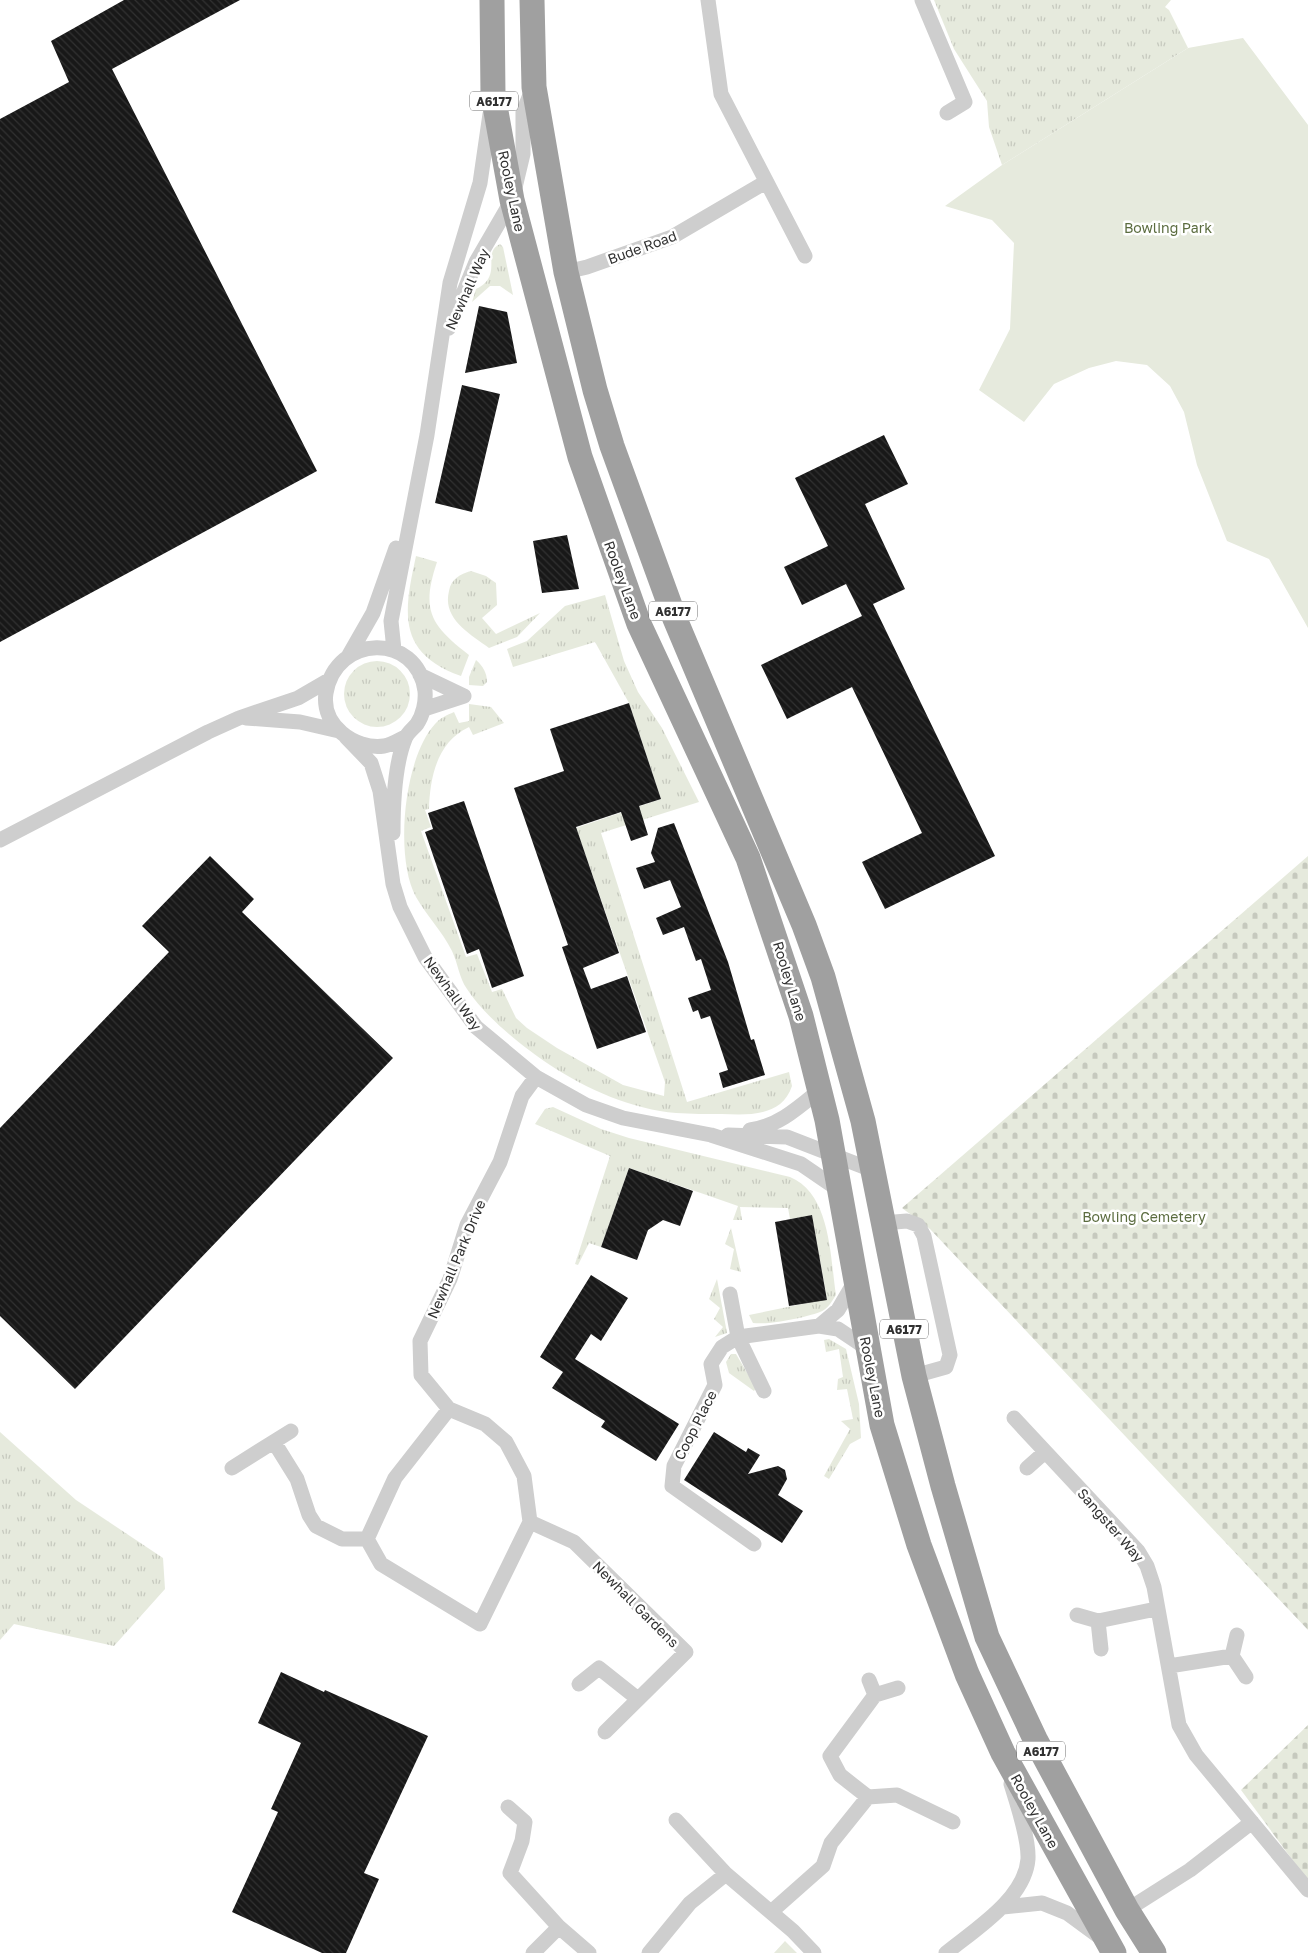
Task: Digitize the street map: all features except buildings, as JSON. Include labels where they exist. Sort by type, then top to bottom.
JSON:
[{"type":"highway","name":"Rooley Lane","points":[[492,0],[493,95],[512,200],[580,457],[639,624],[748,858],[777,939],[821,1089],[882,1425],[919,1545],[968,1674],[1003,1753],[1111,1949]]},
{"type":"highway","name":"A6177","points":[[532,0],[534,87],[566,272],[595,390],[609,437],[675,619],[804,925],[823,977],[863,1121],[882,1224],[914,1376],[943,1486],[987,1637],[1036,1741],[1127,1910],[1154,1953]]},
{"type":"street","points":[[708,0],[721,94],[805,256]]},
{"type":"street","points":[[922,0],[965,102],[947,113]]},
{"type":"street","name":"Newhall Way","points":[[440,351],[476,262],[512,200],[523,154],[522,112],[534,87]]},
{"type":"street","name":"Newhall Way","points":[[394,650],[391,621],[440,351],[450,283],[480,184],[493,95]]},
{"type":"street","name":"Bude Road","points":[[566,272],[587,267],[672,237],[766,182]]},
{"type":"street","name":"Newhall Way","points":[[419,469],[386,582],[373,613],[349,655],[340,663],[328,680],[326,697],[327,709],[342,734],[371,762],[380,791],[393,884],[400,908],[425,957],[476,1028],[536,1077],[586,1105],[623,1118],[712,1135],[801,1164],[839,1190]]},
{"type":"street","points":[[349,655],[375,647],[394,650],[409,661],[420,675],[425,691],[424,709],[464,696],[420,675]]},
{"type":"street","points":[[0,840],[239,718],[298,698],[328,680]]},
{"type":"street","name":"Newhall Way","points":[[393,884],[393,827],[397,776],[405,737],[418,722],[424,709]]},
{"type":"street","points":[[239,718],[300,722],[342,734],[368,747],[386,746],[405,737]]},
{"type":"street","name":"Newhall Park Drive","points":[[530,1522],[524,1476],[506,1442],[485,1424],[449,1409],[421,1375],[420,1340],[450,1279],[467,1225],[500,1162],[522,1096],[536,1077]]},
{"type":"street","name":"Newhall Way","points":[[712,1135],[765,1128],[792,1113],[821,1089]]},
{"type":"street","name":"Newhall Way","points":[[712,1135],[786,1137],[872,1170]]},
{"type":"street","points":[[882,1224],[907,1222],[918,1225],[924,1236],[950,1355],[946,1367],[914,1376]]},
{"type":"street","points":[[819,1326],[838,1310],[855,1281]]},
{"type":"street","points":[[730,1294],[738,1337],[764,1390]]},
{"type":"street","name":"Coop Place","points":[[754,1544],[672,1486],[674,1466],[715,1385],[711,1364],[722,1346],[738,1337],[819,1326],[838,1329],[868,1349]]},
{"type":"street","points":[[367,1539],[395,1478],[449,1409]]},
{"type":"street","name":"Sangster Way","points":[[1014,1418],[1138,1551],[1147,1566],[1154,1587],[1156,1609],[1169,1666],[1179,1725],[1196,1755],[1308,1890]]},
{"type":"street","points":[[232,1468],[290,1431]]},
{"type":"street","points":[[274,1442],[297,1479],[309,1515],[316,1526],[342,1539],[367,1539]]},
{"type":"street","points":[[1027,1468],[1046,1452]]},
{"type":"street","points":[[367,1539],[382,1564],[480,1624],[530,1522]]},
{"type":"street","name":"Newhall Gardens","points":[[530,1522],[574,1542],[686,1652],[605,1732]]},
{"type":"street","points":[[1077,1615],[1098,1621],[1156,1609]]},
{"type":"street","points":[[1098,1621],[1102,1649]]},
{"type":"street","points":[[1237,1635],[1232,1656],[1246,1677]]},
{"type":"street","points":[[1169,1666],[1232,1656]]},
{"type":"street","points":[[579,1684],[599,1668],[638,1699]]},
{"type":"street","points":[[869,1680],[875,1695]]},
{"type":"street","points":[[898,1688],[875,1695],[830,1756],[840,1775],[868,1797],[897,1795],[953,1822]]},
{"type":"street","points":[[946,1953],[1002,1908],[1019,1884],[1028,1859],[1022,1823],[1003,1753]]},
{"type":"street","points":[[771,1912],[823,1866],[831,1843],[868,1797]]},
{"type":"street","points":[[508,1807],[530,1819],[510,1873],[559,1928],[589,1953]]},
{"type":"street","points":[[676,1820],[726,1874],[771,1912],[814,1953]]},
{"type":"street","points":[[1127,1910],[1190,1870],[1252,1822]]},
{"type":"street","points":[[650,1953],[690,1903],[726,1874]]},
{"type":"street","points":[[1002,1908],[1042,1903],[1067,1913],[1111,1949]]},
{"type":"street","points":[[533,1953],[559,1928]]},
{"type":"green space","points":[[934,0],[1171,0],[1165,7],[1169,10],[1188,48],[1002,165],[989,127],[987,101],[954,49]]},
{"type":"green space","name":"Bowling Park","points":[[1243,38],[1308,125],[1308,628],[1269,559],[1227,541],[1197,465],[1184,412],[1170,386],[1147,365],[1116,361],[1089,368],[1054,384],[1024,422],[979,390],[1010,329],[1014,243],[992,220],[945,206],[1002,165],[1188,48]]},
{"type":"green space","points":[[500,244],[503,247],[513,295],[500,286],[490,286],[472,302],[476,289],[489,278],[492,253]]},
{"type":"green space","points":[[416,556],[437,562],[430,593],[432,615],[445,635],[469,655],[461,676],[440,666],[425,655],[415,642],[410,628],[408,612]]},
{"type":"green space","points":[[471,571],[486,576],[496,583],[497,605],[482,618],[496,634],[540,613],[517,637],[489,648],[459,625],[450,610],[448,601],[452,583],[460,575]]},
{"type":"green space","points":[[605,595],[624,661],[638,692],[662,728],[699,802],[601,833],[687,1102],[789,1072],[792,1086],[787,1096],[780,1104],[763,1112],[753,1114],[687,1114],[644,1108],[595,1090],[550,1065],[505,1031],[475,1000],[462,980],[452,951],[416,897],[409,879],[405,858],[406,808],[416,759],[424,739],[437,722],[454,712],[459,723],[469,721],[469,704],[491,707],[504,723],[473,735],[469,727],[449,742],[443,751],[437,762],[431,785],[429,809],[425,810],[431,827],[421,831],[466,957],[477,954],[492,992],[502,989],[516,1018],[527,1028],[557,1048],[623,1085],[664,1096],[665,1082],[576,828],[661,799],[629,703],[595,642],[513,667],[507,649],[527,641],[565,606]]},
{"type":"green space","points":[[476,660],[483,667],[486,676],[487,682],[483,686],[469,685],[469,677]]},
{"type":"green space","points":[[377,661],[390,664],[400,671],[407,681],[410,694],[407,707],[400,717],[390,724],[377,727],[364,724],[354,717],[347,707],[344,694],[347,681],[354,671],[364,664]]},
{"type":"green space","name":"Bowling Cemetery","points":[[1308,856],[1308,1630],[930,1229],[902,1208]]},
{"type":"green space","points":[[553,1107],[601,1129],[629,1138],[790,1177],[804,1185],[814,1197],[826,1228],[836,1295],[825,1309],[820,1312],[796,1319],[753,1323],[749,1315],[827,1299],[812,1216],[790,1219],[788,1208],[740,1207],[742,1220],[733,1220],[738,1206],[629,1168],[601,1247],[589,1243],[578,1265],[575,1264],[610,1156],[535,1124],[545,1109]]},
{"type":"green space","points":[[731,1228],[741,1272],[730,1269],[734,1249],[725,1244]]},
{"type":"green space","points":[[717,1279],[727,1333],[715,1337],[723,1327],[714,1319],[720,1308],[709,1299]]},
{"type":"green space","points":[[829,1339],[846,1349],[859,1404],[861,1438],[850,1444],[829,1479],[824,1476],[850,1429],[841,1421],[853,1419],[847,1389],[837,1390],[838,1379],[843,1377],[839,1349],[826,1352],[824,1340]]},
{"type":"green space","points":[[731,1354],[736,1354],[756,1388],[754,1391],[729,1373],[726,1362]]},
{"type":"green space","points":[[0,1432],[76,1500],[163,1558],[165,1589],[114,1646],[14,1624],[0,1640]]},
{"type":"green space","points":[[1308,1725],[1308,1881],[1241,1790]]},
{"type":"green space","points":[[785,1941],[797,1953],[774,1953]]}]
